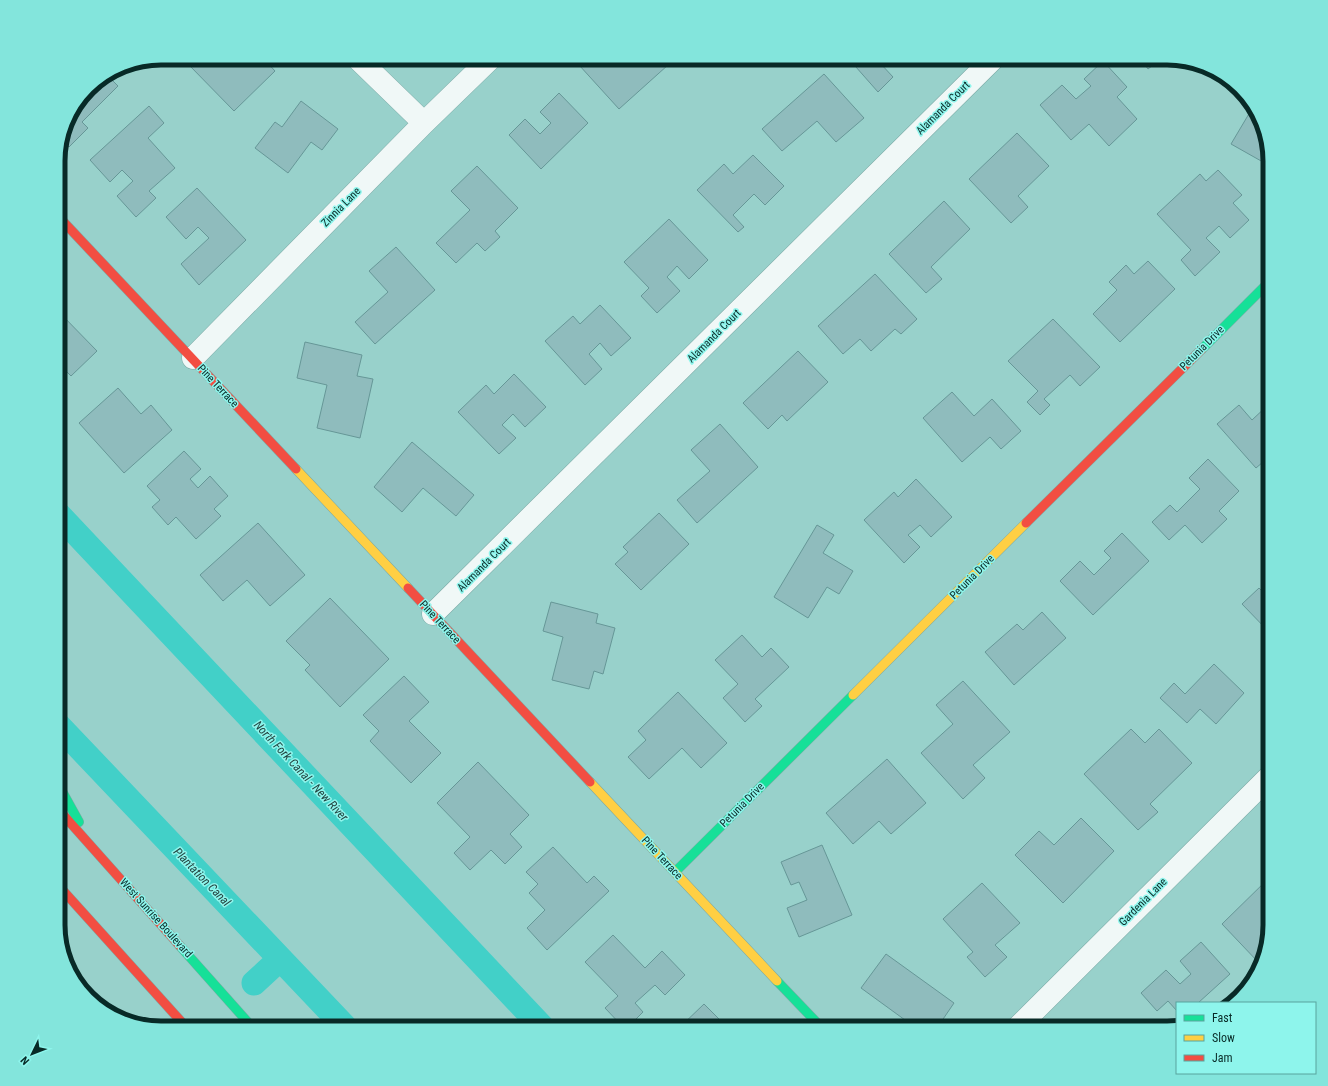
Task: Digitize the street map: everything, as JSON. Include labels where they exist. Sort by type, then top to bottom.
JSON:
[{"type":"main road","name":"Pine Terrace","points":[[65,223],[815,1021]]},
{"type":"main road","name":"Petunia Drive","points":[[675,872],[1263,288]]},
{"type":"main road","points":[[65,797],[90,844]]},
{"type":"main road","name":"West Sunrise Boulevard","points":[[65,817],[247,1021]]},
{"type":"main road","points":[[65,898],[180,1021]]},
{"type":"street","points":[[364,65],[424,123]]},
{"type":"street","name":"Zinnia Lane","points":[[193,358],[424,123],[484,65]]},
{"type":"street","name":"Alamanda Court","points":[[433,614],[987,65]]},
{"type":"street","name":"Gardenia Lane","points":[[1023,1021],[1263,783]]},
{"type":"building","points":[[189,65],[269,65],[275,71],[234,111]]},
{"type":"building","points":[[579,65],[668,65],[619,109]]},
{"type":"building","points":[[854,65],[882,65],[893,77],[878,92]]},
{"type":"building","points":[[1099,65],[1107,65],[1127,87],[1117,97],[1137,119],[1109,146],[1089,124],[1071,140],[1040,105],[1062,85],[1076,99],[1091,86],[1084,79]]},
{"type":"building","points":[[1145,65],[1153,65],[1148,69]]},
{"type":"building","points":[[824,74],[864,118],[836,142],[817,121],[782,151],[762,129]]},
{"type":"building","points":[[111,79],[118,86],[82,122],[88,128],[69,147],[67,145],[68,136],[72,124],[81,107],[98,89]]},
{"type":"building","points":[[559,93],[588,123],[541,169],[509,135],[525,119],[540,134],[551,123],[540,112]]},
{"type":"building","points":[[301,101],[338,129],[322,150],[311,142],[288,173],[255,148],[275,122],[282,127]]},
{"type":"building","points":[[149,106],[164,123],[148,138],[175,168],[149,191],[156,198],[136,217],[117,196],[133,181],[122,170],[110,182],[90,160]]},
{"type":"building","points":[[1250,113],[1260,136],[1263,162],[1231,144]]},
{"type":"building","points":[[1017,133],[1049,166],[1018,196],[1028,207],[1011,223],[969,179]]},
{"type":"building","points":[[753,155],[784,186],[765,205],[754,194],[733,215],[744,227],[738,232],[697,190],[724,164],[733,174]]},
{"type":"building","points":[[477,166],[518,208],[495,231],[500,237],[485,251],[477,243],[456,263],[436,243],[470,210],[451,191]]},
{"type":"building","points":[[1218,170],[1242,195],[1233,203],[1249,220],[1230,238],[1219,226],[1206,238],[1220,252],[1195,276],[1181,260],[1191,250],[1157,214],[1200,174],[1206,181]]},
{"type":"building","points":[[197,188],[246,240],[199,285],[181,264],[209,238],[198,227],[186,239],[166,217]]},
{"type":"building","points":[[944,201],[970,229],[931,267],[942,279],[926,293],[889,254]]},
{"type":"building","points":[[669,219],[708,260],[689,279],[677,266],[667,277],[680,291],[657,313],[641,296],[649,288],[624,262]]},
{"type":"building","points":[[396,247],[435,290],[375,344],[355,322],[388,292],[369,271]]},
{"type":"building","points":[[1148,261],[1175,289],[1120,342],[1093,314],[1117,290],[1109,282],[1126,265],[1134,274]]},
{"type":"building","points":[[875,274],[917,319],[901,334],[895,329],[871,351],[860,339],[843,354],[818,326]]},
{"type":"building","points":[[600,305],[631,338],[611,356],[600,343],[589,354],[602,369],[585,385],[545,341],[573,316],[580,324]]},
{"type":"building","points":[[65,318],[97,351],[71,376],[65,370]]},
{"type":"building","points":[[1053,319],[1100,367],[1080,386],[1070,375],[1044,399],[1050,405],[1040,415],[1027,402],[1038,391],[1008,361]]},
{"type":"building","points":[[305,342],[362,355],[357,376],[373,379],[360,438],[317,428],[327,385],[297,378]]},
{"type":"building","points":[[798,351],[828,382],[787,421],[782,415],[768,429],[743,403]]},
{"type":"building","points":[[514,374],[546,407],[525,427],[513,414],[502,425],[516,438],[499,454],[458,412],[486,385],[494,394]]},
{"type":"building","points":[[118,388],[141,414],[151,405],[172,430],[124,473],[79,423]]},
{"type":"building","points":[[952,392],[974,416],[992,399],[1021,431],[1001,449],[990,437],[962,462],[923,418]]},
{"type":"building","points":[[1239,405],[1252,420],[1263,410],[1263,462],[1256,468],[1217,424]]},
{"type":"building","points":[[720,424],[758,467],[697,523],[677,500],[710,471],[691,450]]},
{"type":"building","points":[[412,442],[474,495],[456,516],[423,488],[402,512],[374,487]]},
{"type":"building","points":[[184,451],[201,469],[190,479],[198,488],[210,476],[228,496],[214,509],[221,516],[196,539],[176,517],[168,525],[152,507],[160,500],[147,486]]},
{"type":"building","points":[[1208,459],[1239,491],[1219,511],[1227,519],[1202,543],[1185,525],[1169,540],[1152,522],[1170,505],[1177,512],[1200,489],[1189,478]]},
{"type":"building","points":[[916,479],[952,517],[931,537],[920,525],[908,535],[920,547],[904,563],[864,520],[894,492],[898,497]]},
{"type":"building","points":[[659,513],[689,544],[641,590],[615,564],[628,552],[623,547]]},
{"type":"building","points":[[258,523],[305,575],[270,606],[247,580],[223,601],[200,575]]},
{"type":"building","points":[[817,525],[834,535],[823,553],[853,571],[839,594],[827,587],[808,618],[774,597]]},
{"type":"building","points":[[1122,533],[1149,561],[1093,615],[1060,581],[1080,561],[1094,575],[1111,558],[1104,551]]},
{"type":"building","points":[[1259,588],[1263,592],[1263,626],[1242,604]]},
{"type":"building","points":[[330,598],[389,659],[340,707],[305,670],[310,665],[286,641]]},
{"type":"building","points":[[551,602],[598,614],[596,623],[615,628],[603,674],[594,671],[589,689],[552,680],[563,637],[543,631]]},
{"type":"building","points":[[1042,612],[1066,638],[1014,685],[985,652],[1017,624],[1023,630]]},
{"type":"building","points":[[742,635],[762,657],[771,648],[789,667],[755,699],[762,706],[745,722],[723,698],[738,684],[715,660]]},
{"type":"building","points":[[1214,664],[1244,693],[1216,724],[1200,709],[1187,723],[1160,698],[1174,683],[1185,694]]},
{"type":"building","points":[[404,676],[429,702],[409,721],[441,753],[411,783],[370,741],[379,731],[363,715]]},
{"type":"building","points":[[963,681],[1010,732],[973,765],[985,778],[963,799],[921,753],[953,724],[936,705]]},
{"type":"building","points":[[678,692],[727,743],[701,768],[682,748],[649,779],[628,757],[646,740],[638,731]]},
{"type":"building","points":[[1131,729],[1145,743],[1159,729],[1192,763],[1150,804],[1158,812],[1138,830],[1084,774]]},
{"type":"building","points":[[887,759],[926,803],[891,834],[879,821],[853,844],[826,813]]},
{"type":"building","points":[[478,762],[529,815],[510,834],[522,847],[505,864],[491,850],[470,870],[454,853],[470,837],[437,803]]},
{"type":"building","points":[[1081,818],[1114,851],[1063,903],[1015,855],[1039,831],[1054,845]]},
{"type":"building","points":[[822,845],[852,915],[799,937],[787,908],[807,900],[799,882],[791,885],[781,862]]},
{"type":"building","points":[[553,847],[587,883],[594,876],[609,891],[547,950],[527,928],[545,910],[529,893],[538,884],[526,872]]},
{"type":"building","points":[[982,883],[1020,923],[995,945],[1007,957],[985,977],[967,957],[973,952],[943,919]]},
{"type":"building","points":[[1263,884],[1263,932],[1257,960],[1222,924]]},
{"type":"building","points":[[613,935],[645,968],[662,951],[685,975],[665,995],[655,985],[635,1003],[643,1012],[634,1021],[617,1021],[605,1008],[618,996],[585,962]]},
{"type":"building","points":[[1201,942],[1230,974],[1199,1002],[1176,1002],[1176,1010],[1168,1001],[1157,1011],[1141,993],[1166,970],[1180,984],[1191,974],[1180,961]]},
{"type":"building","points":[[886,954],[954,1003],[942,1021],[906,1021],[861,988]]},
{"type":"building","points":[[704,1004],[721,1021],[686,1021]]},
{"type":"waterway","name":"North Fork Canal - New River","points":[[65,521],[536,1021]]},
{"type":"waterway","name":"Plantation Canal","points":[[65,732],[339,1021]]},
{"type":"waterway","points":[[254,983],[280,959]]},
{"type":"traffic: fast","points":[[1202,349],[1263,288]]},
{"type":"traffic: fast","points":[[675,872],[853,695]]},
{"type":"traffic: fast","points":[[65,797],[79,822]]},
{"type":"traffic: fast","points":[[180,946],[247,1021]]},
{"type":"traffic: fast","points":[[777,981],[815,1021]]},
{"type":"traffic: slow","points":[[296,469],[408,588]]},
{"type":"traffic: slow","points":[[853,695],[1026,523]]},
{"type":"traffic: slow","points":[[590,782],[777,981]]},
{"type":"traffic: jam","points":[[65,223],[296,469]]},
{"type":"traffic: jam","points":[[1026,523],[1202,349]]},
{"type":"traffic: jam","points":[[408,588],[590,782]]},
{"type":"traffic: jam","points":[[65,817],[180,946]]},
{"type":"traffic: jam","points":[[65,893],[181,1021]]}]
